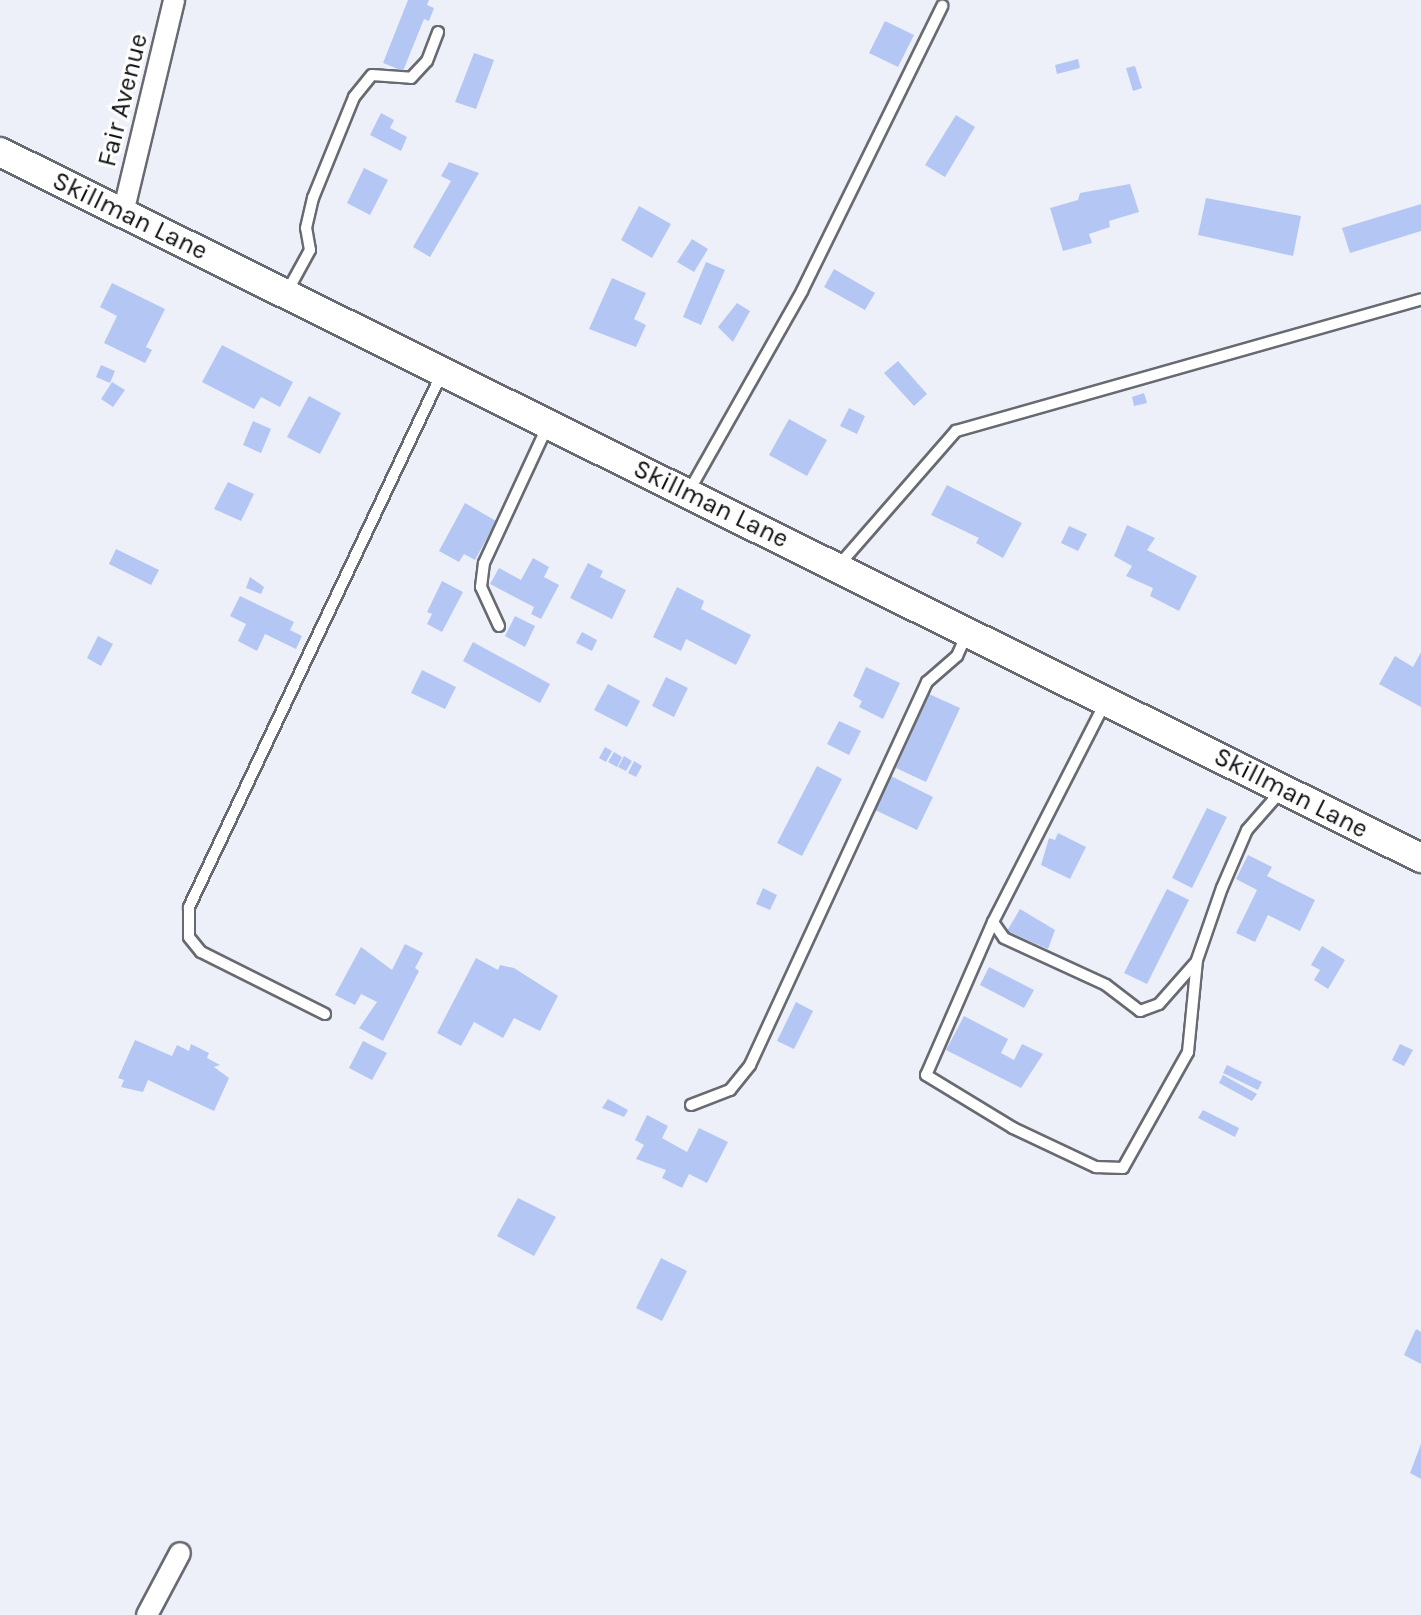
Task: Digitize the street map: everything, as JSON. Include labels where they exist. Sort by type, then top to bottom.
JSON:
[{"type":"street","name":"Fair Avenue","points":[[123,213],[174,0]]},
{"type":"street","name":"Skillman Lane","points":[[0,152],[1421,858]]},
{"type":"street","points":[[147,1615],[180,1553]]},
{"type":"lane","points":[[688,493],[802,291],[942,6]]},
{"type":"lane","points":[[286,294],[310,250],[306,228],[313,198],[354,97],[372,75],[411,78],[427,61],[438,32]]},
{"type":"lane","points":[[838,566],[956,431],[1421,299]]},
{"type":"lane","points":[[325,1014],[201,952],[189,937],[189,907],[443,371]]},
{"type":"lane","points":[[499,626],[481,587],[484,563],[548,423]]},
{"type":"lane","points":[[691,1105],[730,1090],[750,1065],[927,682],[957,656],[969,631]]},
{"type":"lane","points":[[1106,700],[993,922],[926,1075],[953,1095],[1096,1167],[1123,1168],[1188,1052],[1197,960],[1247,830],[1283,788]]},
{"type":"lane","points":[[993,922],[1004,938],[1082,973],[1140,1011],[1159,1004],[1197,960]]},
{"type":"building","points":[[408,0],[429,0],[427,5],[434,8],[429,21],[424,19],[403,71],[383,63]]},
{"type":"building","points":[[885,21],[914,35],[898,67],[869,53]]},
{"type":"building","points":[[474,53],[494,60],[476,109],[455,102]]},
{"type":"building","points":[[1078,59],[1080,68],[1057,74],[1055,65]]},
{"type":"building","points":[[1135,66],[1142,88],[1133,91],[1126,68]]},
{"type":"building","points":[[381,113],[394,120],[390,128],[407,137],[401,151],[370,135]]},
{"type":"building","points":[[956,115],[975,127],[945,177],[925,165]]},
{"type":"building","points":[[449,162],[479,173],[430,257],[413,247],[451,181],[441,176]]},
{"type":"building","points":[[364,168],[388,180],[370,215],[347,203]]},
{"type":"building","points":[[1130,184],[1139,212],[1109,221],[1110,227],[1089,234],[1092,243],[1063,251],[1050,208],[1078,200],[1080,193]]},
{"type":"building","points":[[1206,198],[1301,216],[1293,256],[1198,235]]},
{"type":"building","points":[[1421,204],[1421,231],[1350,253],[1342,228]]},
{"type":"building","points":[[639,206],[671,224],[652,258],[621,240]]},
{"type":"building","points":[[692,239],[708,249],[694,272],[677,262]]},
{"type":"building","points":[[706,262],[725,270],[701,325],[683,317]]},
{"type":"building","points":[[834,269],[875,293],[865,310],[824,287]]},
{"type":"building","points":[[612,278],[646,293],[634,319],[646,325],[636,347],[589,329]]},
{"type":"building","points":[[112,283],[165,309],[146,347],[152,350],[145,363],[104,343],[117,316],[100,307]]},
{"type":"building","points":[[737,303],[750,311],[733,342],[718,327]]},
{"type":"building","points":[[222,345],[293,382],[280,407],[261,397],[254,409],[202,382]]},
{"type":"building","points":[[898,361],[927,394],[914,406],[884,373]]},
{"type":"building","points":[[101,365],[115,371],[110,383],[96,377]]},
{"type":"building","points":[[112,382],[125,390],[113,407],[101,399]]},
{"type":"building","points":[[1144,393],[1147,403],[1134,406],[1132,397]]},
{"type":"building","points":[[309,396],[341,413],[320,454],[287,437]]},
{"type":"building","points":[[849,408],[865,416],[857,434],[840,426]]},
{"type":"building","points":[[789,419],[827,440],[807,476],[769,455]]},
{"type":"building","points":[[253,421],[271,429],[261,453],[243,445]]},
{"type":"building","points":[[228,482],[254,494],[241,521],[214,509]]},
{"type":"building","points":[[947,485],[1022,523],[1003,558],[976,543],[979,538],[931,515]]},
{"type":"building","points":[[465,503],[496,521],[475,560],[464,554],[459,562],[439,551]]},
{"type":"building","points":[[1127,525],[1155,538],[1147,550],[1197,576],[1179,611],[1150,596],[1153,588],[1126,576],[1132,566],[1114,556]]},
{"type":"building","points":[[1069,526],[1087,534],[1078,551],[1061,543]]},
{"type":"building","points":[[116,549],[159,570],[151,585],[109,564]]},
{"type":"building","points":[[533,558],[549,567],[544,577],[559,585],[541,619],[531,614],[534,607],[490,584],[499,568],[521,580]]},
{"type":"building","points":[[588,563],[603,571],[600,577],[626,590],[612,619],[570,598]]},
{"type":"building","points":[[250,577],[264,587],[261,594],[246,588]]},
{"type":"building","points":[[442,581],[463,592],[442,632],[427,624],[432,614],[427,612]]},
{"type":"building","points":[[677,587],[704,601],[701,609],[751,635],[736,665],[686,639],[681,651],[653,637]]},
{"type":"building","points":[[240,596],[294,622],[290,630],[302,636],[296,649],[265,634],[257,651],[238,641],[246,624],[230,616]]},
{"type":"building","points":[[515,616],[535,626],[525,647],[505,636]]},
{"type":"building","points":[[582,632],[597,640],[592,651],[576,643]]},
{"type":"building","points":[[98,636],[113,644],[101,666],[87,658]]},
{"type":"building","points":[[473,642],[550,684],[540,703],[463,661]]},
{"type":"building","points":[[1421,652],[1421,707],[1379,684],[1395,656],[1413,667]]},
{"type":"building","points":[[866,667],[900,683],[883,719],[859,707],[862,701],[853,696]]},
{"type":"building","points":[[422,670],[456,687],[445,709],[411,693]]},
{"type":"building","points":[[666,677],[688,688],[674,717],[652,706]]},
{"type":"building","points":[[608,684],[640,701],[627,727],[594,710]]},
{"type":"building","points":[[929,694],[960,708],[926,782],[896,768]]},
{"type":"building","points":[[839,721],[861,731],[849,755],[827,744]]},
{"type":"building","points":[[605,747],[612,751],[606,762],[599,758]]},
{"type":"building","points":[[614,752],[622,757],[617,767],[608,762]]},
{"type":"building","points":[[624,756],[632,761],[626,771],[618,767]]},
{"type":"building","points":[[634,761],[642,766],[636,777],[628,773]]},
{"type":"building","points":[[817,766],[842,779],[802,856],[777,843]]},
{"type":"building","points":[[887,774],[933,797],[917,830],[871,808]]},
{"type":"building","points":[[1207,808],[1227,817],[1192,888],[1172,878]]},
{"type":"building","points":[[1058,833],[1086,847],[1070,879],[1041,865],[1049,838],[1055,840]]},
{"type":"building","points":[[1248,855],[1272,867],[1267,876],[1315,900],[1300,931],[1268,915],[1255,942],[1236,933],[1257,890],[1236,879]]},
{"type":"building","points":[[763,888],[777,895],[770,910],[756,904]]},
{"type":"building","points":[[1167,889],[1189,900],[1147,984],[1124,973]]},
{"type":"building","points":[[1020,909],[1055,930],[1048,949],[1007,931]]},
{"type":"building","points":[[405,944],[423,953],[415,968],[419,971],[383,1041],[359,1028],[377,1002],[361,994],[355,1005],[335,995],[361,947],[392,970]]},
{"type":"building","points":[[1322,946],[1345,960],[1328,989],[1314,980],[1320,970],[1311,965]]},
{"type":"building","points":[[476,958],[498,970],[500,965],[514,968],[558,996],[540,1031],[514,1018],[503,1038],[474,1022],[461,1046],[437,1033]]},
{"type":"building","points":[[989,967],[1034,990],[1024,1008],[980,985]]},
{"type":"building","points":[[796,1002],[813,1011],[794,1049],[777,1041]]},
{"type":"building","points":[[964,1016],[1008,1039],[1001,1053],[1014,1060],[1022,1044],[1043,1054],[1021,1088],[946,1050]]},
{"type":"building","points":[[135,1040],[172,1056],[177,1045],[189,1051],[191,1044],[209,1053],[207,1058],[220,1065],[214,1067],[229,1078],[214,1111],[148,1080],[143,1092],[121,1087],[124,1080],[118,1078]]},
{"type":"building","points":[[363,1041],[387,1053],[372,1080],[349,1068]]},
{"type":"building","points":[[1400,1044],[1413,1050],[1404,1066],[1392,1060]]},
{"type":"building","points":[[1227,1065],[1262,1082],[1258,1090],[1223,1073]]},
{"type":"building","points":[[1223,1075],[1257,1094],[1252,1101],[1219,1083]]},
{"type":"building","points":[[608,1099],[628,1110],[624,1117],[602,1108]]},
{"type":"building","points":[[1203,1110],[1239,1128],[1235,1137],[1198,1118]]},
{"type":"building","points":[[647,1115],[668,1126],[662,1138],[687,1152],[699,1128],[728,1142],[707,1183],[689,1174],[682,1188],[662,1178],[666,1170],[636,1159],[644,1145],[635,1140]]},
{"type":"building","points":[[518,1198],[556,1217],[534,1256],[497,1236]]},
{"type":"building","points":[[661,1258],[687,1271],[662,1321],[636,1308]]},
{"type":"building","points":[[1416,1329],[1421,1332],[1421,1364],[1404,1355]]},
{"type":"building","points":[[1421,1444],[1421,1479],[1410,1473]]}]
